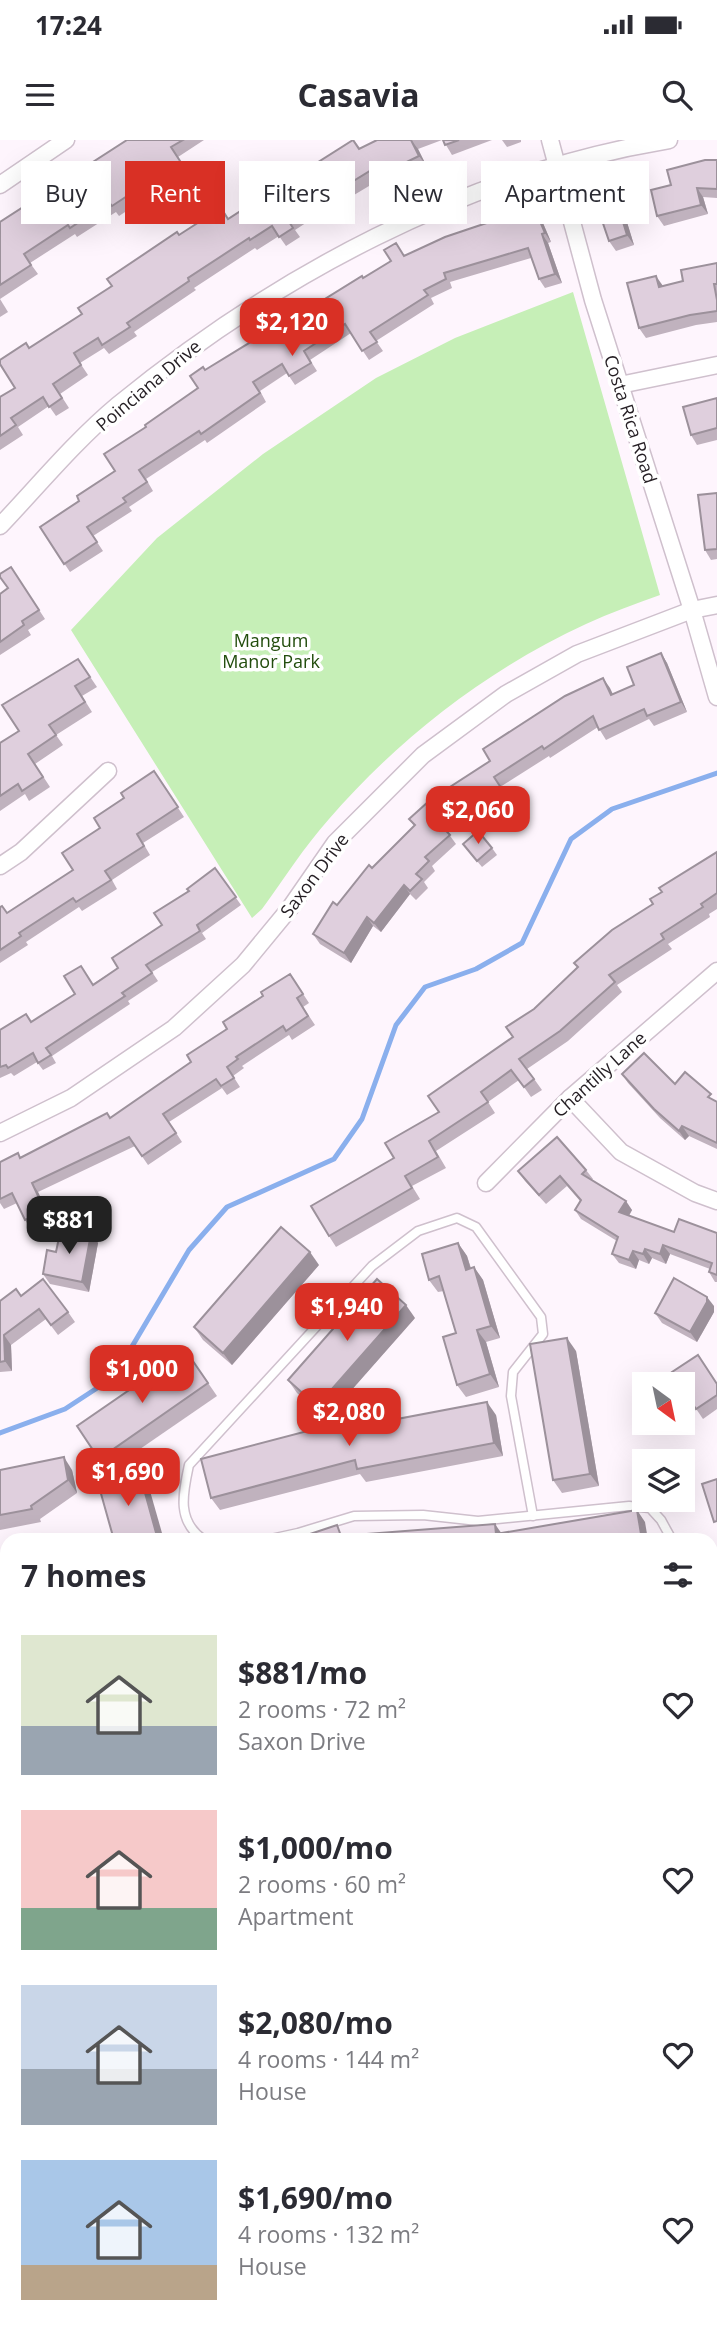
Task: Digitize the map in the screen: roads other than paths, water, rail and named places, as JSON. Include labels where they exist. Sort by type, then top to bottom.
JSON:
[{"type":"street","points":[[0,185],[66,140]]},
{"type":"street","name":"Costa Rica Road","points":[[550,140],[556,161]]},
{"type":"street","name":"Poinciana Drive","points":[[576,161],[625,147],[669,140]]},
{"type":"street","name":"Poinciana Drive","points":[[0,526],[116,407],[207,336],[357,247],[481,192]]},
{"type":"street","name":"Costa Rica Road","points":[[573,224],[593,300],[717,697]]},
{"type":"street","points":[[620,385],[717,365]]},
{"type":"street","name":"Saxon Drive","points":[[0,1133],[71,1098],[174,1027],[243,964],[290,908],[335,843],[424,755],[506,694],[577,654],[692,610],[717,605]]},
{"type":"street","points":[[0,866],[21,852],[108,771]]},
{"type":"street","name":"Chantilly Lane","points":[[486,1183],[570,1098],[717,971]]},
{"type":"street","points":[[570,1098],[621,1152],[695,1193],[717,1201]]},
{"type":"lane","points":[[196,1533],[189,1524],[182,1501],[189,1465],[372,1266],[418,1231],[457,1218],[476,1227],[541,1317],[543,1334],[513,1372],[512,1396],[533,1516]]},
{"type":"lane","points":[[298,1533],[354,1516],[424,1515],[478,1521],[629,1506],[650,1508],[668,1533]]},
{"type":"waterway","points":[[0,1433],[65,1409],[114,1377],[189,1250],[227,1207],[334,1159],[362,1119],[396,1025],[425,987],[476,969],[522,943],[571,839],[612,809],[717,773]]},
{"type":"park label","name":"Mangum Manor Park","points":[[271,650]]}]
